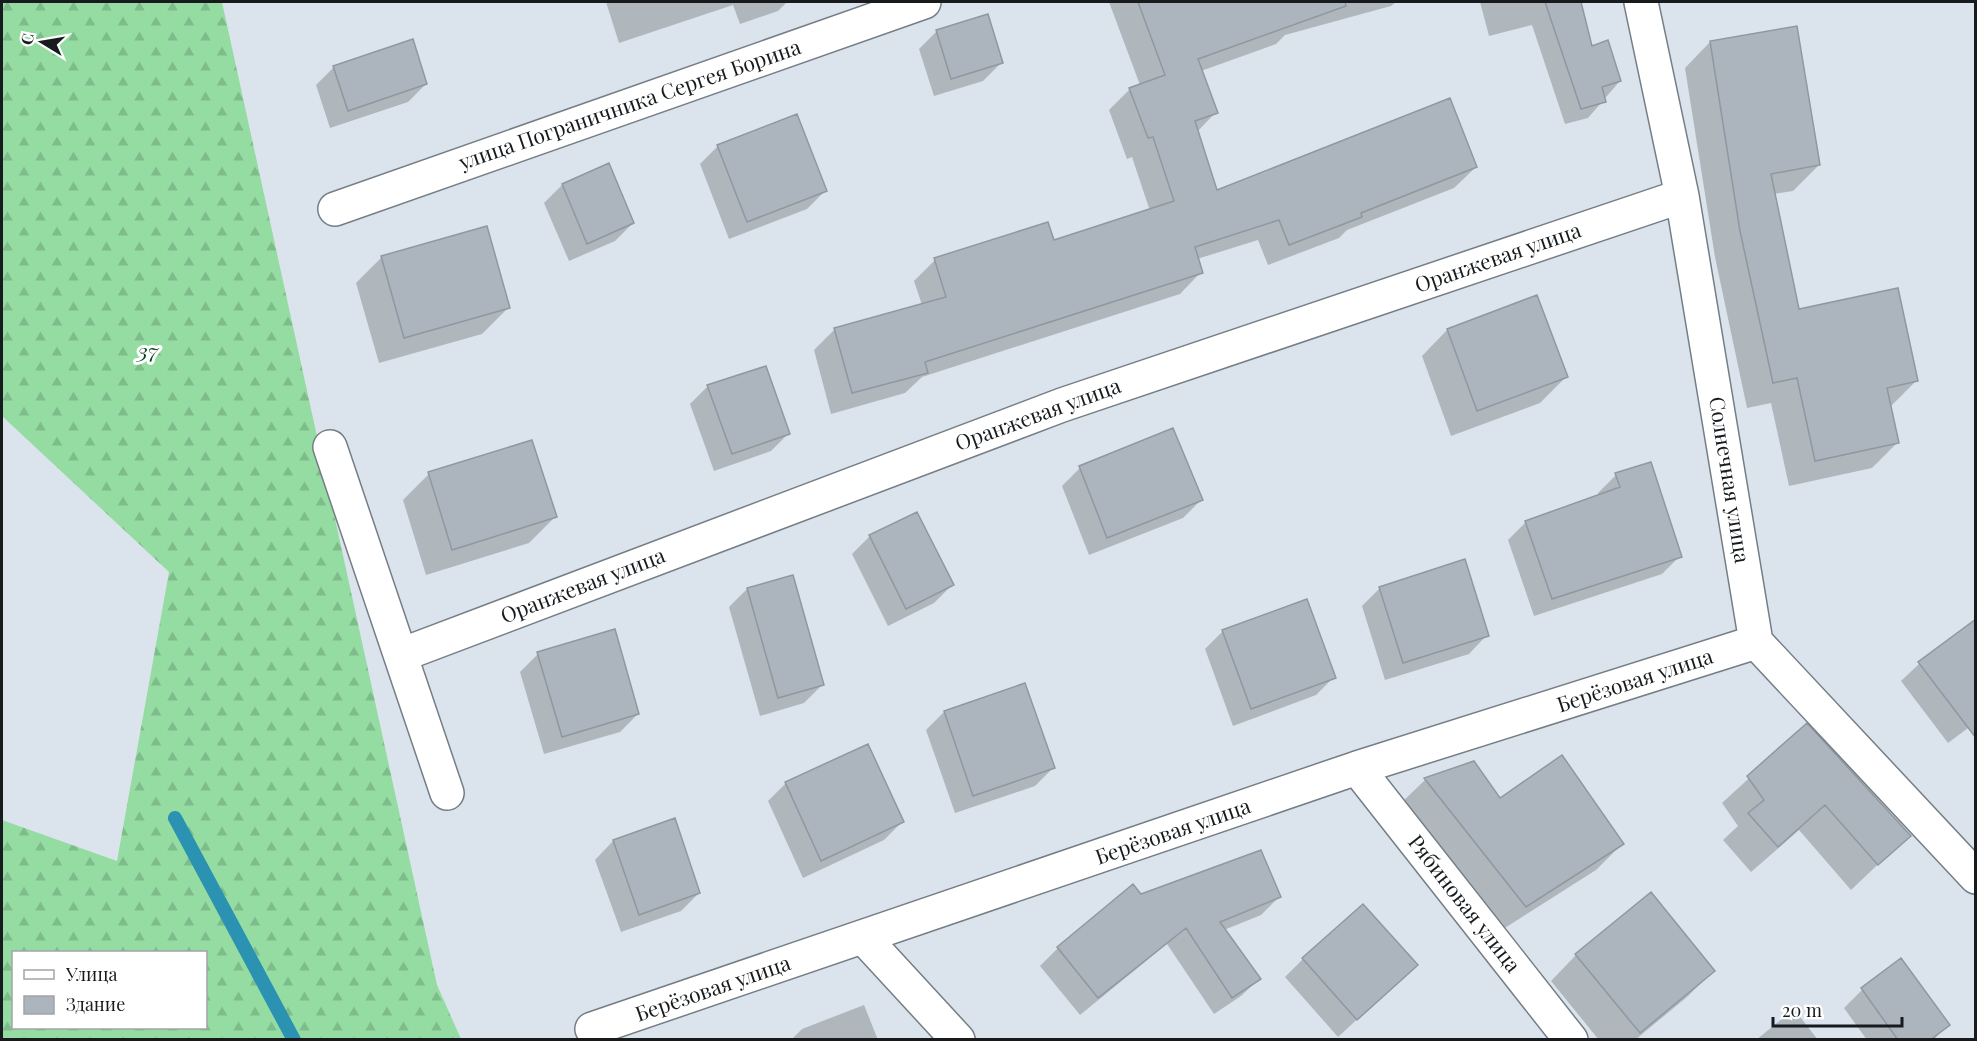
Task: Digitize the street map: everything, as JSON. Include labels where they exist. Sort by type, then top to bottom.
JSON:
[{"type":"street","name":"улица Пограничника Сергея Борина","points":[[335,208],[924,2]]},
{"type":"street","name":"Солнечная улица","points":[[1641,2],[1683,196],[1756,642]]},
{"type":"street","name":"Оранжевая улица","points":[[400,655],[1062,405],[1683,196]]},
{"type":"street","points":[[330,447],[447,793]]},
{"type":"street","name":"Берёзовая улица","points":[[592,1029],[1357,768],[1756,642]]},
{"type":"street","points":[[1756,642],[1976,878]]},
{"type":"street","name":"Рябиновая улица","points":[[1357,768],[1571,1040]]},
{"type":"street","points":[[864,938],[958,1040]]},
{"type":"green space","name":"37","points":[[2,2],[222,2],[437,985],[461,1039],[2,1039],[2,820],[117,861],[169,572],[2,416]]},
{"type":"building","points":[[1138,2],[1345,2],[1346,6],[1198,59],[1218,113],[1195,121],[1217,190],[1450,98],[1477,167],[1361,213],[1362,217],[1289,245],[1279,220],[1195,247],[1203,273],[925,362],[928,373],[852,393],[834,328],[946,297],[934,258],[1048,222],[1054,240],[1174,201],[1153,137],[1148,138],[1129,88],[1165,75]]},
{"type":"building","points":[[1545,2],[1581,2],[1592,46],[1608,40],[1621,81],[1602,87],[1606,102],[1581,109]]},
{"type":"building","points":[[988,14],[1003,63],[951,79],[936,30]]},
{"type":"building","points":[[1797,26],[1820,165],[1771,174],[1799,309],[1898,288],[1918,381],[1887,388],[1899,443],[1815,461],[1797,378],[1773,383],[1740,231],[1710,41]]},
{"type":"building","points":[[413,39],[427,84],[348,111],[333,66]]},
{"type":"building","points":[[797,114],[827,191],[747,222],[717,145]]},
{"type":"building","points":[[609,163],[634,223],[587,244],[562,184]]},
{"type":"building","points":[[487,226],[510,308],[404,338],[381,256]]},
{"type":"building","points":[[1537,295],[1568,377],[1477,411],[1447,329]]},
{"type":"building","points":[[766,366],[790,434],[732,454],[707,385]]},
{"type":"building","points":[[1173,428],[1203,500],[1107,538],[1079,466]]},
{"type":"building","points":[[532,440],[557,517],[452,550],[428,472]]},
{"type":"building","points":[[1651,462],[1682,557],[1552,599],[1525,521],[1620,487],[1615,473]]},
{"type":"building","points":[[917,512],[954,585],[906,609],[869,535]]},
{"type":"building","points":[[1465,559],[1489,636],[1403,663],[1379,587]]},
{"type":"building","points":[[793,575],[824,685],[778,698],[747,588]]},
{"type":"building","points":[[1307,599],[1336,678],[1251,709],[1222,630]]},
{"type":"building","points":[[1976,619],[1976,738],[1918,662]]},
{"type":"building","points":[[615,629],[639,714],[562,737],[537,652]]},
{"type":"building","points":[[1025,683],[1055,768],[973,796],[944,711]]},
{"type":"building","points":[[1807,723],[1911,836],[1878,865],[1825,805],[1778,847],[1748,813],[1764,800],[1747,776]]},
{"type":"building","points":[[868,744],[904,822],[821,861],[785,782]]},
{"type":"building","points":[[1562,755],[1624,844],[1526,907],[1424,778],[1474,761],[1500,798]]},
{"type":"building","points":[[675,818],[700,893],[639,915],[613,840]]},
{"type":"building","points":[[1261,850],[1281,897],[1220,922],[1261,979],[1232,998],[1186,928],[1098,998],[1057,947],[1133,884],[1141,894]]},
{"type":"building","points":[[1651,892],[1715,971],[1640,1033],[1575,954]]},
{"type":"building","points":[[1363,904],[1418,965],[1357,1020],[1302,958]]},
{"type":"building","points":[[1901,958],[1950,1025],[1930,1040],[1898,1040],[1861,988]]},
{"type":"waterway","points":[[175,818],[294,1040]]}]
